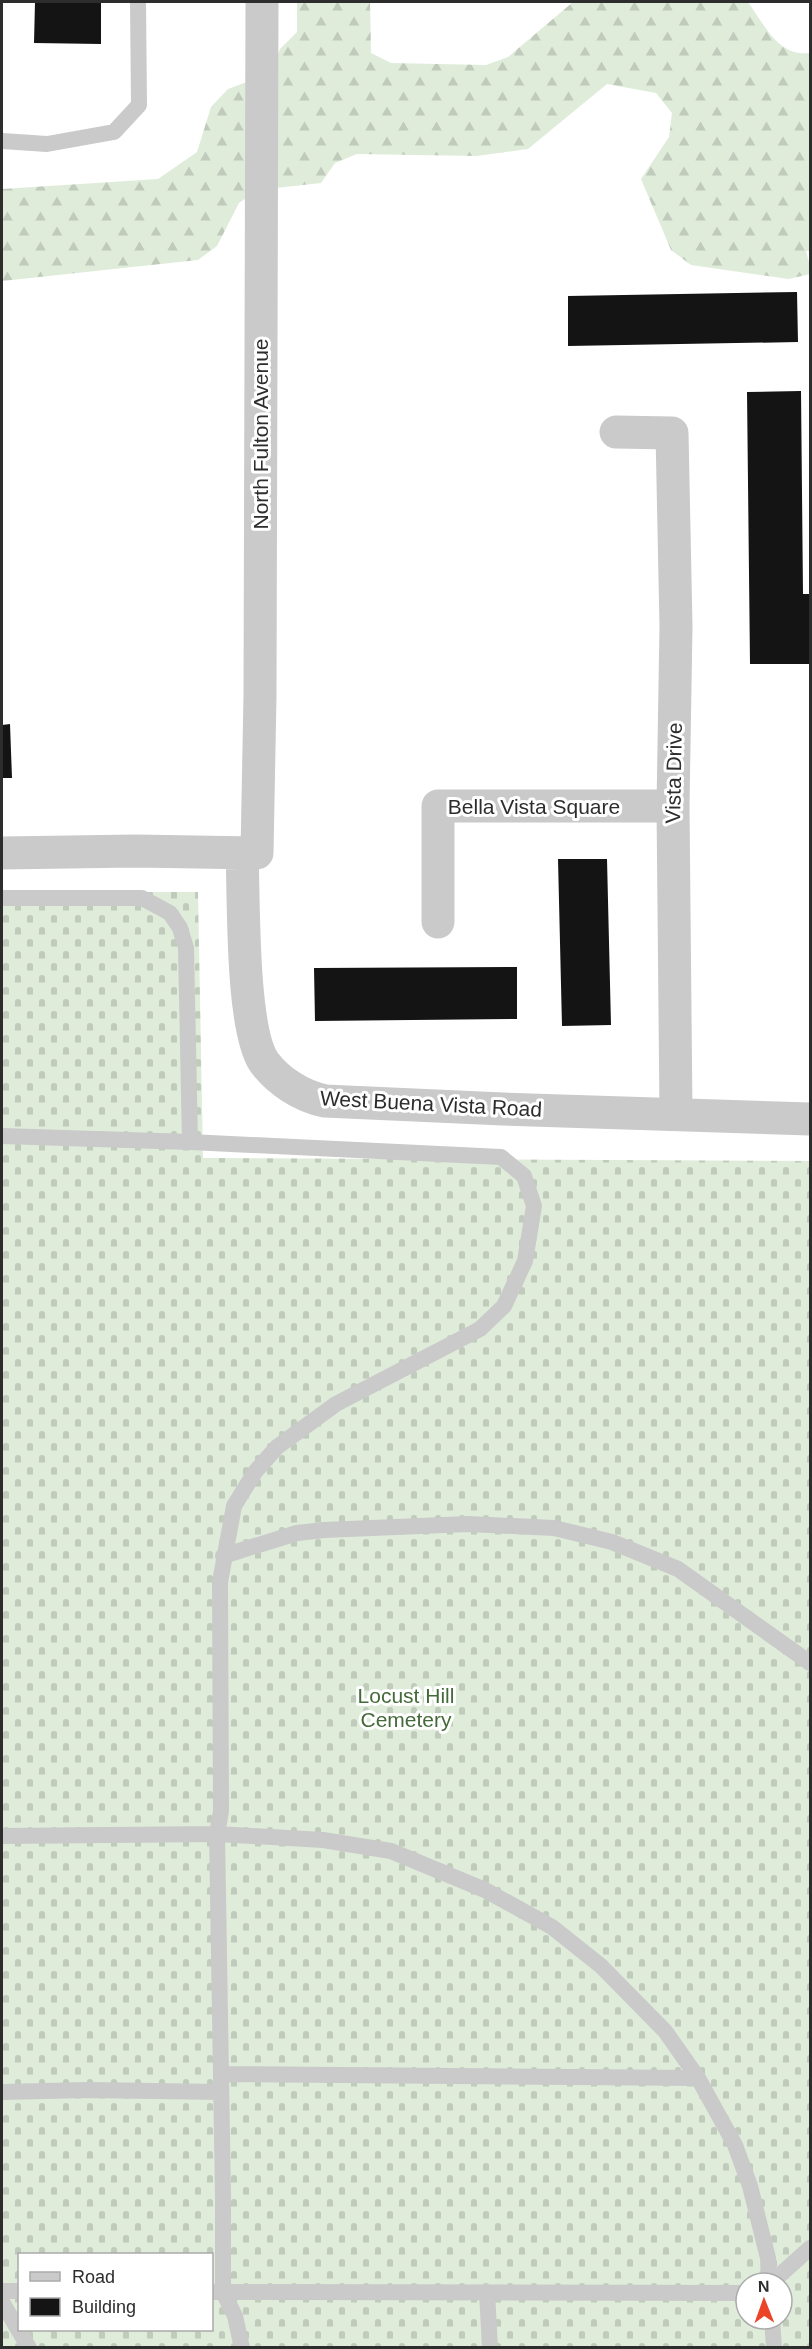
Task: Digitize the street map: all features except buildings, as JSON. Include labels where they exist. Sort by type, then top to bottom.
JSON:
[{"type":"street","name":"North Fulton Avenue","points":[[242,853],[256,853],[257,830],[260,695],[262,2]]},
{"type":"street","name":"Vista Drive","points":[[616,432],[672,433],[676,626],[673,806],[676,1114]]},
{"type":"street","name":"Bella Vista Square","points":[[438,922],[438,806],[673,806]]},
{"type":"street","points":[[2,853],[136,851],[242,853]]},
{"type":"street","name":"West Buena Vista Road","points":[[242,853],[246,968],[250,1015],[257,1046],[264,1061],[285,1083],[312,1098],[325,1101],[503,1109],[810,1119]]},
{"type":"lane","points":[[2,141],[47,144],[114,132],[139,105],[138,2]]},
{"type":"lane","points":[[2,898],[142,898],[170,913],[180,928],[186,948],[190,1142]]},
{"type":"lane","points":[[2,1136],[190,1142],[501,1157],[524,1176],[534,1206],[525,1262],[504,1306],[480,1329],[336,1404],[277,1447],[255,1472],[234,1506],[220,1582],[221,1811],[217,1834],[221,2092],[217,2292],[235,2316],[242,2348]]},
{"type":"lane","points":[[223,1556],[297,1533],[324,1530],[468,1524],[554,1528],[612,1542],[678,1569],[810,1663]]},
{"type":"lane","points":[[2,1836],[217,1834],[323,1840],[391,1851],[485,1890],[552,1927],[601,1966],[665,2031],[698,2078],[735,2145],[750,2186],[768,2258],[769,2271]]},
{"type":"lane","points":[[221,2074],[698,2078]]},
{"type":"lane","points":[[2,2092],[87,2090],[221,2092]]},
{"type":"lane","points":[[784,2271],[810,2248]]},
{"type":"lane","points":[[2,2290],[18,2291]]},
{"type":"lane","points":[[217,2292],[734,2293]]},
{"type":"lane","points":[[487,2292],[490,2348]]},
{"type":"lane","points":[[2,2302],[18,2329]]},
{"type":"lane","points":[[19,2331],[29,2348]]},
{"type":"lane","points":[[773,2331],[774,2348]]},
{"type":"green space","points":[[297,2],[370,2],[371,53],[391,63],[486,65],[508,57],[573,2],[748,2],[766,29],[781,44],[789,50],[810,53],[810,251],[806,251],[810,274],[789,279],[691,265],[671,250],[641,179],[669,137],[672,113],[656,93],[607,84],[528,149],[476,156],[357,154],[335,163],[321,183],[258,190],[239,203],[217,246],[198,260],[2,281],[2,189],[158,179],[197,152],[211,107],[228,89],[271,73],[280,49],[297,32]]},
{"type":"green space","name":"Locust Hill Cemetery","points":[[2,892],[198,892],[203,1158],[810,1161],[810,2347],[2,2347]]}]
